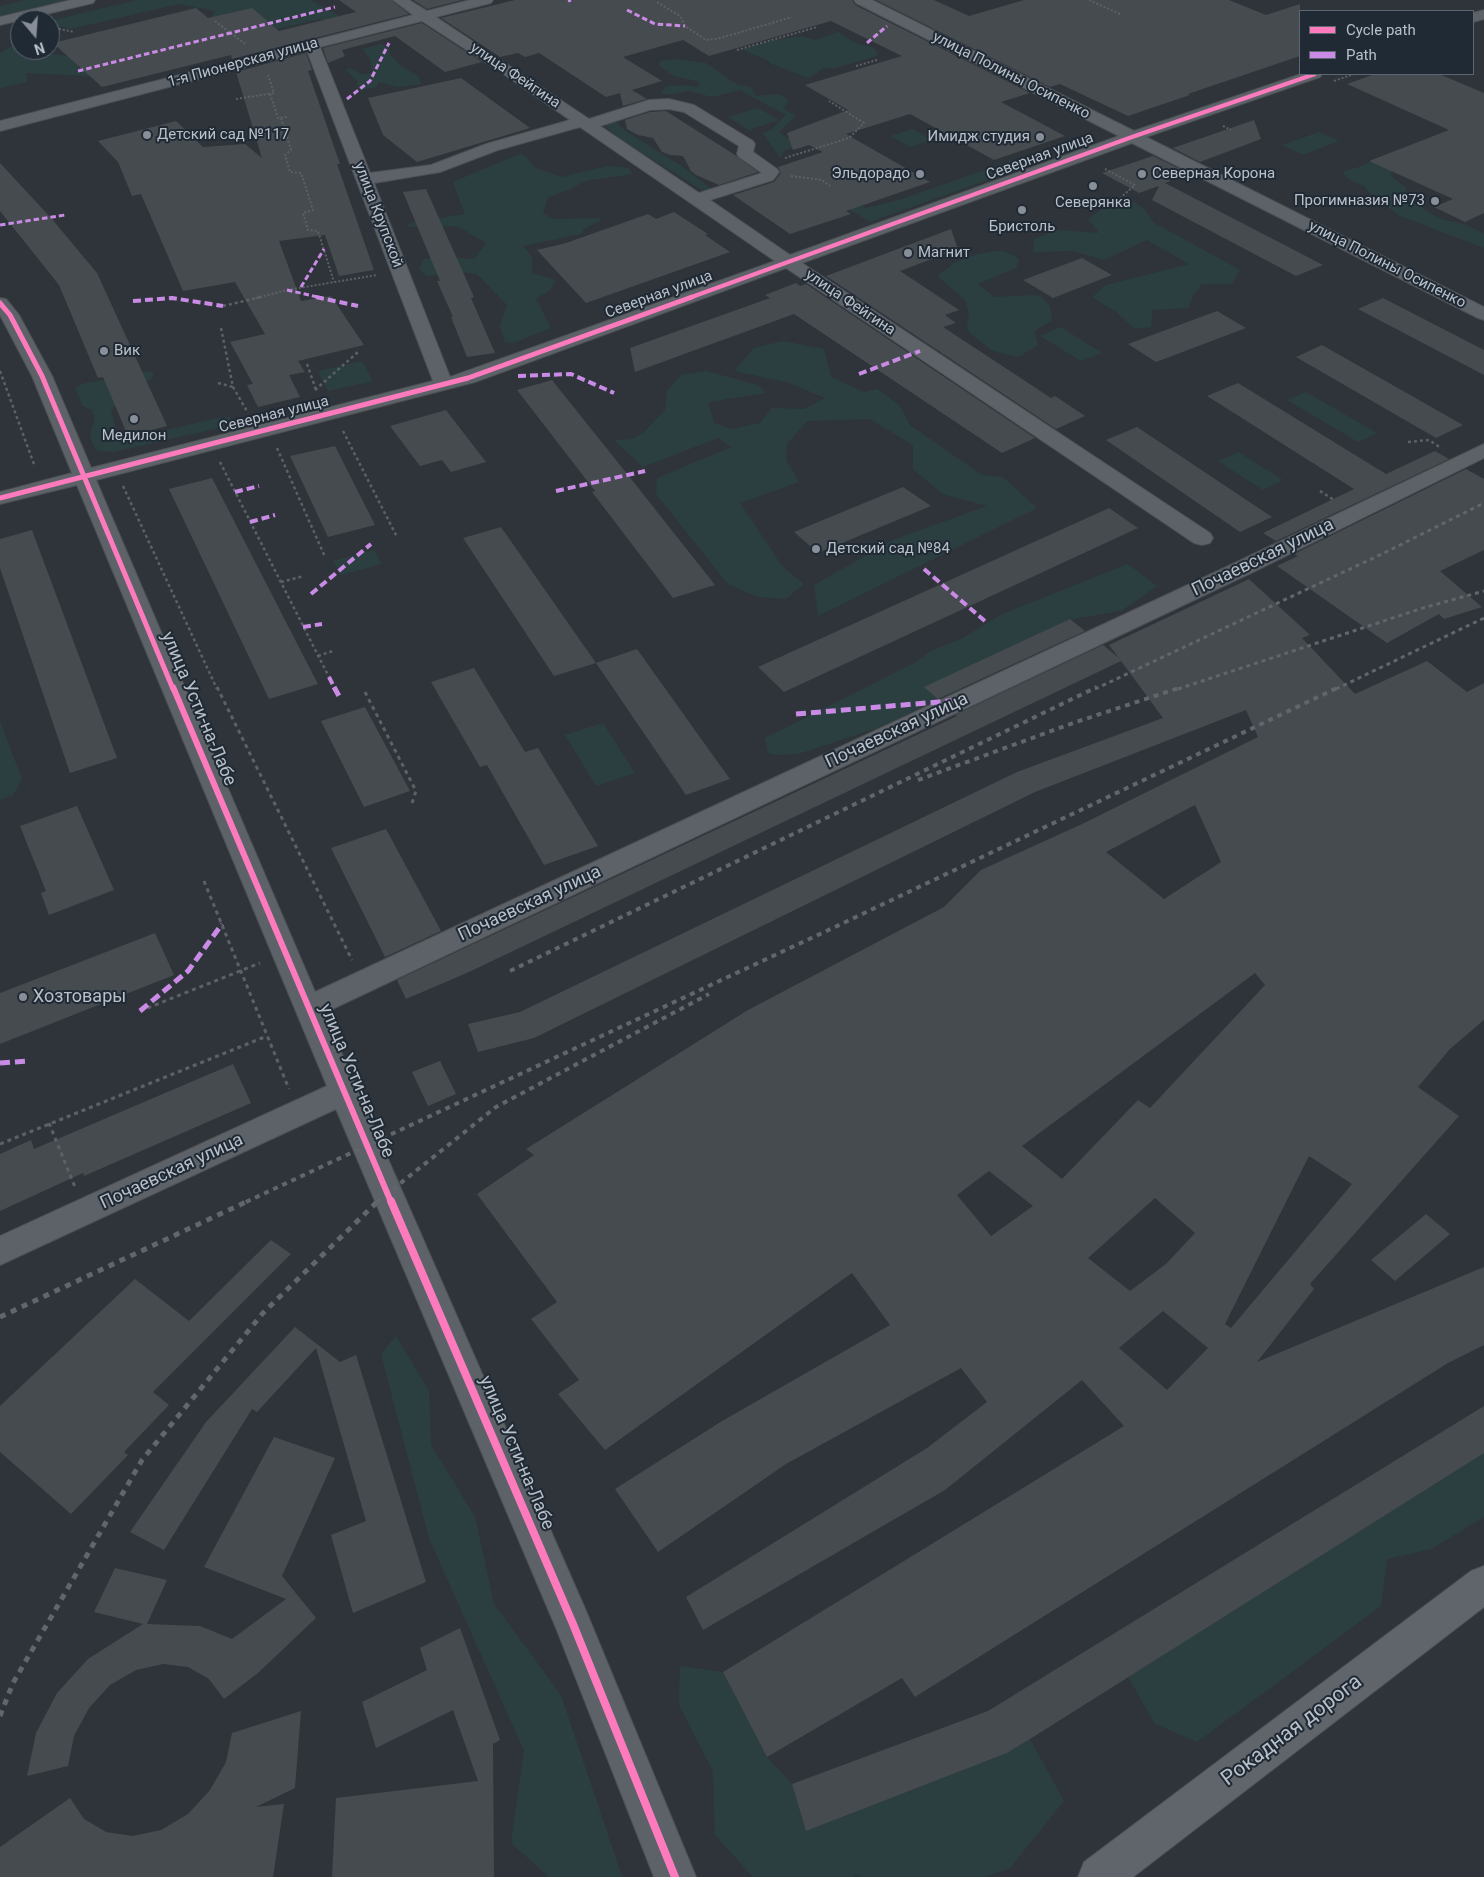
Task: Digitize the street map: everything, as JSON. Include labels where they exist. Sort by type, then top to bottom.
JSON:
[{"type":"main road","points":[[0,20],[88,0]]},
{"type":"main road","name":"Рокадная дорога","points":[[1099,1877],[1484,1584]]},
{"type":"street","name":"улица Фейгина","points":[[400,0],[846,301],[1202,538]]},
{"type":"street","name":"1-я Пионерская улица","points":[[0,126],[486,0]]},
{"type":"street","name":"улица Полины Осипенко","points":[[861,0],[1484,314]]},
{"type":"street","name":"улица Крупской","points":[[312,45],[444,385]]},
{"type":"street","name":"Северная улица","points":[[0,498],[444,385],[1132,137],[1312,75]]},
{"type":"street","points":[[364,179],[434,169],[492,147],[649,105],[669,104],[689,108],[746,144],[745,154],[767,170],[767,177],[697,199]]},
{"type":"street","name":"улица Усти-на-Лабе","points":[[0,302],[10,316],[42,376],[284,953],[573,1624],[675,1877]]},
{"type":"street","name":"Почаевская улица","points":[[308,1008],[1227,575],[1484,450]]},
{"type":"street","name":"Почаевская улица","points":[[0,1251],[344,1092]]},
{"type":"path","points":[[1088,0],[1120,14]]},
{"type":"path","points":[[657,2],[680,16],[685,26],[706,40],[792,17]]},
{"type":"path","points":[[215,21],[264,57]]},
{"type":"path","points":[[737,50],[817,27]]},
{"type":"path","points":[[60,28],[74,32]]},
{"type":"path","points":[[856,66],[877,60]]},
{"type":"path","points":[[236,99],[272,94],[278,118],[281,118],[291,150],[285,155],[290,172],[301,173],[312,210],[303,213],[308,230],[318,230],[334,282]]},
{"type":"path","points":[[767,170],[849,138],[864,123],[829,101]]},
{"type":"path","points":[[281,118],[287,117]]},
{"type":"path","points":[[1100,167],[1135,185],[1118,200]]},
{"type":"path","points":[[767,170],[822,180],[830,186]]},
{"type":"path","points":[[223,306],[287,290],[400,271]]},
{"type":"path","points":[[221,328],[233,386],[249,414]]},
{"type":"path","points":[[316,390],[358,352]]},
{"type":"path","points":[[307,364],[319,397]]},
{"type":"path","points":[[0,372],[8,388],[37,474]]},
{"type":"path","points":[[218,383],[233,386]]},
{"type":"path","points":[[342,429],[398,537]]},
{"type":"path","points":[[1408,442],[1429,440],[1463,461]]},
{"type":"path","points":[[276,445],[325,557]]},
{"type":"path","points":[[218,459],[329,677]]},
{"type":"path","points":[[122,483],[236,729],[363,982]]},
{"type":"path","points":[[281,582],[304,576]]},
{"type":"path","points":[[318,656],[333,652]]},
{"type":"path","points":[[365,692],[416,791],[411,806]]},
{"type":"path","points":[[204,882],[299,1113]]},
{"type":"path","points":[[140,1011],[284,953]]},
{"type":"path","points":[[0,1144],[267,1036]]},
{"type":"path","points":[[50,1123],[85,1212]]},
{"type":"green space","points":[[25,0],[70,0],[26,10],[10,10],[10,14],[0,16],[0,6]]},
{"type":"green space","points":[[137,0],[310,0],[338,15],[346,24],[333,25],[320,19],[123,64],[87,76],[26,73],[27,82],[0,88],[0,53],[10,48],[10,60],[60,60],[60,55],[79,57],[206,27],[215,11],[179,4],[70,29],[60,26],[60,19]]},
{"type":"green space","points":[[838,32],[857,44],[872,47],[878,53],[877,56],[836,68],[824,68],[808,78],[743,50],[770,41],[801,36],[816,40]]},
{"type":"green space","points":[[381,44],[389,47],[389,54],[399,64],[419,77],[421,84],[398,87],[378,82],[377,87],[355,91],[358,89],[357,81],[346,70],[350,68],[361,74],[375,74],[371,69],[370,59],[362,49]]},
{"type":"green space","points":[[677,59],[706,63],[738,85],[751,87],[756,96],[777,94],[785,97],[789,102],[783,108],[796,116],[779,132],[798,145],[784,151],[780,158],[763,133],[771,130],[786,115],[740,90],[712,97],[689,91],[668,95],[661,93],[665,87],[681,85],[698,87],[700,85],[697,81],[674,76],[659,66],[660,61]]},
{"type":"green space","points":[[758,108],[779,120],[749,130],[728,117]]},
{"type":"green space","points":[[614,120],[627,132],[680,165],[709,187],[717,190],[705,192],[620,139],[604,125]]},
{"type":"green space","points":[[913,129],[932,140],[910,147],[891,136]]},
{"type":"green space","points":[[1319,132],[1339,141],[1303,155],[1282,145]]},
{"type":"green space","points":[[1036,152],[1040,161],[870,222],[804,183],[842,194],[865,208],[896,201]]},
{"type":"green space","points":[[522,153],[536,168],[562,177],[608,166],[629,168],[632,174],[585,181],[569,190],[548,197],[543,213],[553,219],[601,218],[601,220],[584,229],[581,234],[523,246],[532,257],[532,273],[556,280],[550,290],[536,299],[551,328],[514,343],[505,342],[500,326],[507,305],[477,274],[461,272],[427,276],[419,269],[424,259],[446,257],[474,259],[486,243],[457,226],[407,227],[411,223],[465,214],[453,182]]},
{"type":"green space","points":[[1378,158],[1395,169],[1390,175],[1406,188],[1405,198],[1441,219],[1467,225],[1484,234],[1484,248],[1398,215],[1371,194],[1364,186],[1350,180],[1343,174],[1344,171],[1359,167]]},
{"type":"green space","points":[[1134,202],[1144,209],[1153,222],[1240,270],[1232,284],[1202,284],[1194,294],[1188,308],[1153,310],[1151,327],[1135,329],[1116,312],[1092,297],[1106,285],[1189,264],[1147,240],[1104,260],[1073,251],[1033,252],[1034,239],[1058,230],[1099,233],[1088,219],[1102,209]]},
{"type":"green space","points":[[1003,251],[1015,256],[1019,260],[1016,268],[978,284],[994,297],[1034,295],[1043,298],[1050,306],[1052,320],[1035,331],[1038,345],[1019,357],[993,351],[972,335],[967,329],[969,313],[965,300],[937,276],[956,262],[978,254]]},
{"type":"green space","points":[[1061,327],[1102,353],[1081,361],[1040,336]]},
{"type":"green space","points":[[783,341],[824,349],[831,377],[864,392],[877,389],[899,405],[910,425],[982,475],[1003,477],[1037,508],[818,616],[814,585],[895,539],[987,506],[943,494],[913,469],[913,445],[870,419],[807,421],[787,444],[786,460],[799,482],[740,503],[782,566],[804,584],[786,599],[758,597],[728,584],[656,494],[657,478],[732,447],[718,438],[643,467],[614,440],[633,439],[645,431],[665,410],[667,391],[681,375],[706,371],[758,385],[766,393],[708,402],[714,423],[732,429],[760,423],[772,408],[804,409],[825,398],[790,383],[734,371],[754,348]]},
{"type":"green space","points":[[362,361],[373,381],[328,391],[318,371]]},
{"type":"green space","points":[[148,371],[154,373],[151,379],[116,404],[111,411],[119,441],[214,419],[230,417],[230,424],[114,452],[98,451],[93,445],[90,435],[95,418],[92,410],[83,406],[75,388],[82,384]]},
{"type":"green space","points":[[1306,392],[1377,433],[1358,442],[1287,400]]},
{"type":"green space","points":[[1238,452],[1283,480],[1263,490],[1218,461]]},
{"type":"green space","points":[[374,550],[382,564],[341,575],[333,561]]},
{"type":"green space","points":[[1128,564],[1157,586],[1121,611],[1067,620],[959,690],[878,728],[798,754],[775,755],[768,753],[765,738],[916,662],[931,651],[961,639],[1002,614]]},
{"type":"green space","points":[[0,721],[22,779],[13,795],[0,800]]},
{"type":"green space","points":[[603,723],[635,773],[596,786],[565,735]]},
{"type":"green space","points":[[396,1336],[429,1391],[431,1445],[475,1517],[494,1604],[561,1695],[622,1877],[549,1877],[511,1843],[524,1751],[429,1538],[381,1354]]},
{"type":"green space","points":[[1484,1453],[1484,1517],[1431,1549],[1387,1559],[1381,1606],[1197,1742],[1155,1724],[1128,1677]]},
{"type":"green space","points":[[680,1666],[723,1672],[767,1757],[792,1784],[806,1831],[1007,1753],[1030,1739],[1064,1801],[1010,1868],[985,1877],[861,1877],[857,1874],[853,1877],[753,1877],[715,1835],[713,1771],[679,1705]]},
{"type":"building","points":[[339,0],[391,0],[409,14],[232,59],[231,55],[102,87],[60,49],[60,41],[196,8],[208,18],[252,8],[279,31],[356,12]]},
{"type":"building","points":[[413,0],[462,0],[427,9]]},
{"type":"building","points":[[515,0],[852,0],[855,5],[1030,93],[1001,102],[1065,136],[994,160],[910,114],[846,134],[930,182],[846,211],[851,214],[790,234],[733,195],[774,182],[781,173],[778,167],[823,152],[809,145],[793,150],[787,133],[848,110],[805,85],[902,56],[831,21],[709,56],[683,40],[623,57],[662,81],[632,90],[647,99],[623,106],[620,93],[606,97],[539,53],[525,57],[518,53],[500,57],[441,18]]},
{"type":"building","points":[[876,0],[934,0],[969,16],[1024,0],[1229,0],[1266,15],[1300,4],[1299,56],[1128,116],[1060,84],[1050,87]]},
{"type":"building","points":[[422,23],[482,62],[445,72],[395,36],[342,50],[345,56],[328,63],[323,48]]},
{"type":"building","points":[[306,53],[312,70],[308,71],[340,164],[337,164],[374,270],[339,276],[325,235],[279,241],[301,301],[331,296],[364,345],[298,361],[305,372],[289,375],[300,397],[258,407],[247,385],[253,384],[230,342],[265,334],[235,282],[183,291],[141,194],[132,196],[118,162],[98,141],[176,121],[203,147],[245,144],[262,158],[236,72]]},
{"type":"building","points":[[1372,75],[1441,75],[1484,93],[1484,213],[1465,222],[1434,207],[1453,199],[1369,161],[1449,130],[1347,84]]},
{"type":"building","points":[[461,78],[530,128],[417,162],[383,135],[368,98]]},
{"type":"building","points":[[666,111],[758,172],[719,185],[691,171],[683,156],[662,152],[653,138],[638,135],[627,129],[625,120],[650,112]]},
{"type":"building","points":[[1254,120],[1261,139],[1200,162],[1173,148]]},
{"type":"building","points":[[1153,156],[1180,169],[1168,174],[1170,181],[1165,183],[1323,265],[1296,276],[1152,200],[1159,186],[1139,193],[1102,173]]},
{"type":"building","points":[[0,163],[52,219],[97,273],[167,426],[128,436],[103,377],[98,378],[59,285],[0,211]]},
{"type":"building","points":[[426,189],[474,297],[471,298],[495,353],[467,357],[451,317],[453,317],[437,281],[440,281],[403,192]]},
{"type":"building","points":[[674,212],[708,234],[705,235],[730,252],[586,303],[537,250],[566,243],[648,214],[656,219]]},
{"type":"building","points":[[951,229],[958,249],[900,271],[959,310],[945,315],[956,323],[943,327],[1051,398],[1055,396],[1085,416],[1056,429],[826,276]]},
{"type":"building","points":[[1082,258],[1112,275],[1053,298],[1023,280]]},
{"type":"building","points":[[796,283],[800,286],[806,284],[1035,438],[1002,453],[794,314],[635,372],[630,348],[770,298],[765,295]]},
{"type":"building","points":[[1383,298],[1484,350],[1484,375],[1358,309]]},
{"type":"building","points":[[1217,311],[1246,328],[1156,362],[1128,344]]},
{"type":"building","points":[[1322,345],[1463,425],[1436,438],[1296,357]]},
{"type":"building","points":[[552,380],[715,585],[673,598],[592,492],[595,491],[517,390]]},
{"type":"building","points":[[1238,383],[1386,474],[1435,451],[1449,459],[1276,541],[1263,533],[1354,489],[1207,396]]},
{"type":"building","points":[[446,410],[486,462],[451,472],[442,460],[420,466],[390,426]]},
{"type":"building","points":[[1137,427],[1272,517],[1240,532],[1106,440]]},
{"type":"building","points":[[335,446],[375,525],[328,537],[290,456]]},
{"type":"building","points":[[1466,469],[1484,479],[1484,550],[1440,571],[1482,607],[1444,619],[1439,614],[1387,643],[1277,566],[1298,556],[1294,554]]},
{"type":"building","points":[[212,478],[318,684],[269,699],[169,489]]},
{"type":"building","points":[[903,487],[931,506],[818,553],[794,532]]},
{"type":"building","points":[[1109,508],[1138,528],[784,692],[758,667]]},
{"type":"building","points":[[501,527],[596,663],[554,676],[463,538]]},
{"type":"building","points":[[32,530],[117,758],[70,773],[0,568],[0,539]]},
{"type":"building","points":[[1249,579],[1310,635],[1302,638],[1355,694],[1427,661],[1467,692],[1484,683],[1484,1020],[1450,1049],[1418,1087],[1459,1116],[1310,1284],[1314,1289],[1257,1362],[1484,1267],[1484,1345],[1448,1363],[915,1697],[902,1678],[767,1757],[723,1672],[1124,1426],[1082,1380],[945,1490],[703,1630],[686,1597],[927,1448],[987,1402],[961,1368],[786,1464],[658,1552],[615,1489],[722,1421],[890,1325],[852,1273],[605,1450],[558,1394],[579,1380],[531,1319],[557,1302],[477,1194],[534,1155],[526,1149],[748,1010],[944,907],[981,870],[1082,824],[1258,737],[1246,710],[1035,792],[534,1038],[478,1052],[468,1024],[520,1012],[1017,772],[1163,718],[1121,661],[469,972],[406,999],[397,980],[957,716],[955,715],[1103,645],[1119,658],[1109,645]],"holes":[[[1195,805],[1221,862],[1164,899],[1106,852]],[[1255,973],[1265,985],[1150,1108],[1138,1100],[1062,1179],[1022,1146]],[[1309,1156],[1352,1184],[1231,1328],[1225,1324]],[[989,1171],[1033,1206],[991,1236],[957,1195]],[[1155,1198],[1195,1233],[1166,1264],[1130,1291],[1088,1258]],[[1163,1311],[1208,1348],[1167,1390],[1119,1348]]]},
{"type":"building","points":[[1070,619],[1085,631],[938,699],[924,687]]},
{"type":"building","points":[[637,649],[730,779],[686,795],[596,663]]},
{"type":"building","points":[[474,668],[525,752],[538,748],[598,846],[544,865],[487,765],[480,767],[431,682]]},
{"type":"building","points":[[365,707],[410,791],[364,807],[321,721]]},
{"type":"building","points":[[77,806],[114,890],[49,915],[41,893],[46,891],[20,826]]},
{"type":"building","points":[[386,829],[441,931],[385,957],[331,848]]},
{"type":"building","points":[[155,933],[174,975],[0,1044],[0,993]]},
{"type":"building","points":[[440,1061],[456,1094],[428,1106],[412,1072]]},
{"type":"building","points":[[233,1064],[251,1103],[84,1176],[83,1173],[0,1211],[0,1154],[31,1140],[34,1149]]},
{"type":"building","points":[[1426,1214],[1450,1234],[1395,1281],[1371,1260]]},
{"type":"building","points":[[271,1240],[291,1254],[153,1392],[169,1405],[124,1452],[128,1455],[71,1514],[0,1452],[0,1406],[135,1279],[189,1321]]},
{"type":"building","points":[[295,1327],[340,1362],[356,1355],[426,1582],[353,1613],[331,1535],[366,1521],[316,1348],[257,1412],[252,1409],[164,1550],[130,1532],[206,1422]]},
{"type":"building","points":[[1484,1406],[1484,1453],[1030,1739],[1007,1753],[806,1831],[792,1784],[988,1711]]},
{"type":"building","points":[[274,1437],[335,1458],[282,1576],[316,1618],[258,1673],[224,1699],[209,1679],[188,1667],[163,1664],[136,1670],[110,1685],[89,1708],[74,1736],[68,1766],[27,1776],[36,1733],[57,1693],[88,1659],[143,1624],[94,1612],[115,1568],[167,1580],[147,1624],[200,1626],[232,1639],[286,1599],[204,1567]]},
{"type":"building","points":[[460,1628],[500,1740],[493,1744],[494,1877],[332,1877],[336,1798],[478,1781],[453,1710],[376,1748],[362,1702],[427,1670],[420,1648]]},
{"type":"building","points":[[301,1711],[295,1788],[256,1807],[284,1804],[273,1877],[0,1877],[0,1847],[70,1798],[84,1819],[106,1832],[133,1836],[161,1830],[188,1814],[210,1790],[226,1762],[232,1733]]},
{"type":"railway","points":[[1095,689],[1384,553],[1484,503]]},
{"type":"railway","points":[[1178,689],[1423,608],[1484,591]]},
{"type":"railway","points":[[1336,689],[1484,618]]},
{"type":"railway","points":[[510,971],[1097,687]]},
{"type":"railway","points":[[918,780],[1073,723],[1182,687]]},
{"type":"railway","points":[[246,1202],[835,927],[1339,687]]},
{"type":"railway","points":[[377,1202],[496,1107],[709,994]]},
{"type":"railway","points":[[0,1317],[248,1201]]},
{"type":"railway","points":[[0,1716],[13,1683],[142,1460],[263,1313],[378,1201]]},
{"type":"marked path","points":[[78,71],[335,7]]},
{"type":"marked path","points":[[627,10],[655,24],[685,26]]},
{"type":"marked path","points":[[867,43],[887,26]]},
{"type":"marked path","points":[[347,99],[370,81],[389,43]]},
{"type":"marked path","points":[[0,225],[65,215]]},
{"type":"marked path","points":[[301,287],[324,249]]},
{"type":"marked path","points":[[287,290],[358,306]]},
{"type":"marked path","points":[[133,301],[172,298],[223,306]]},
{"type":"marked path","points":[[859,374],[920,351]]},
{"type":"marked path","points":[[518,376],[571,374],[614,393]]},
{"type":"marked path","points":[[556,491],[645,471]]},
{"type":"marked path","points":[[235,492],[259,486]]},
{"type":"marked path","points":[[250,522],[275,515]]},
{"type":"marked path","points":[[311,594],[371,544]]},
{"type":"marked path","points":[[924,569],[985,621]]},
{"type":"marked path","points":[[303,627],[322,624]]},
{"type":"marked path","points":[[329,677],[339,696]]},
{"type":"marked path","points":[[796,714],[962,700]]},
{"type":"marked path","points":[[140,1011],[188,971],[222,924]]},
{"type":"marked path","points":[[0,1063],[27,1061]]},
{"type":"cycle path","points":[[0,498],[468,378],[1132,137],[1312,75]]},
{"type":"cycle path","points":[[0,303],[10,315],[42,376],[284,953],[573,1624],[675,1877]]},
{"type":"place","name":"Детский сад №117","points":[[147,135]]},
{"type":"place","name":"Имидж студия","points":[[1040,137]]},
{"type":"place","name":"Эльдорадо","points":[[920,174]]},
{"type":"place","name":"Северная Корона","points":[[1142,174]]},
{"type":"place","name":"Северянка","points":[[1093,186]]},
{"type":"place","name":"Прогимназия №73","points":[[1435,201]]},
{"type":"place","name":"Бристоль","points":[[1022,210]]},
{"type":"place","name":"Магнит","points":[[908,253]]},
{"type":"place","name":"Вик","points":[[104,351]]},
{"type":"place","name":"Медилон","points":[[134,419]]},
{"type":"place","name":"Детский сад №84","points":[[816,549]]},
{"type":"place","name":"Хозтовары","points":[[23,997]]}]
